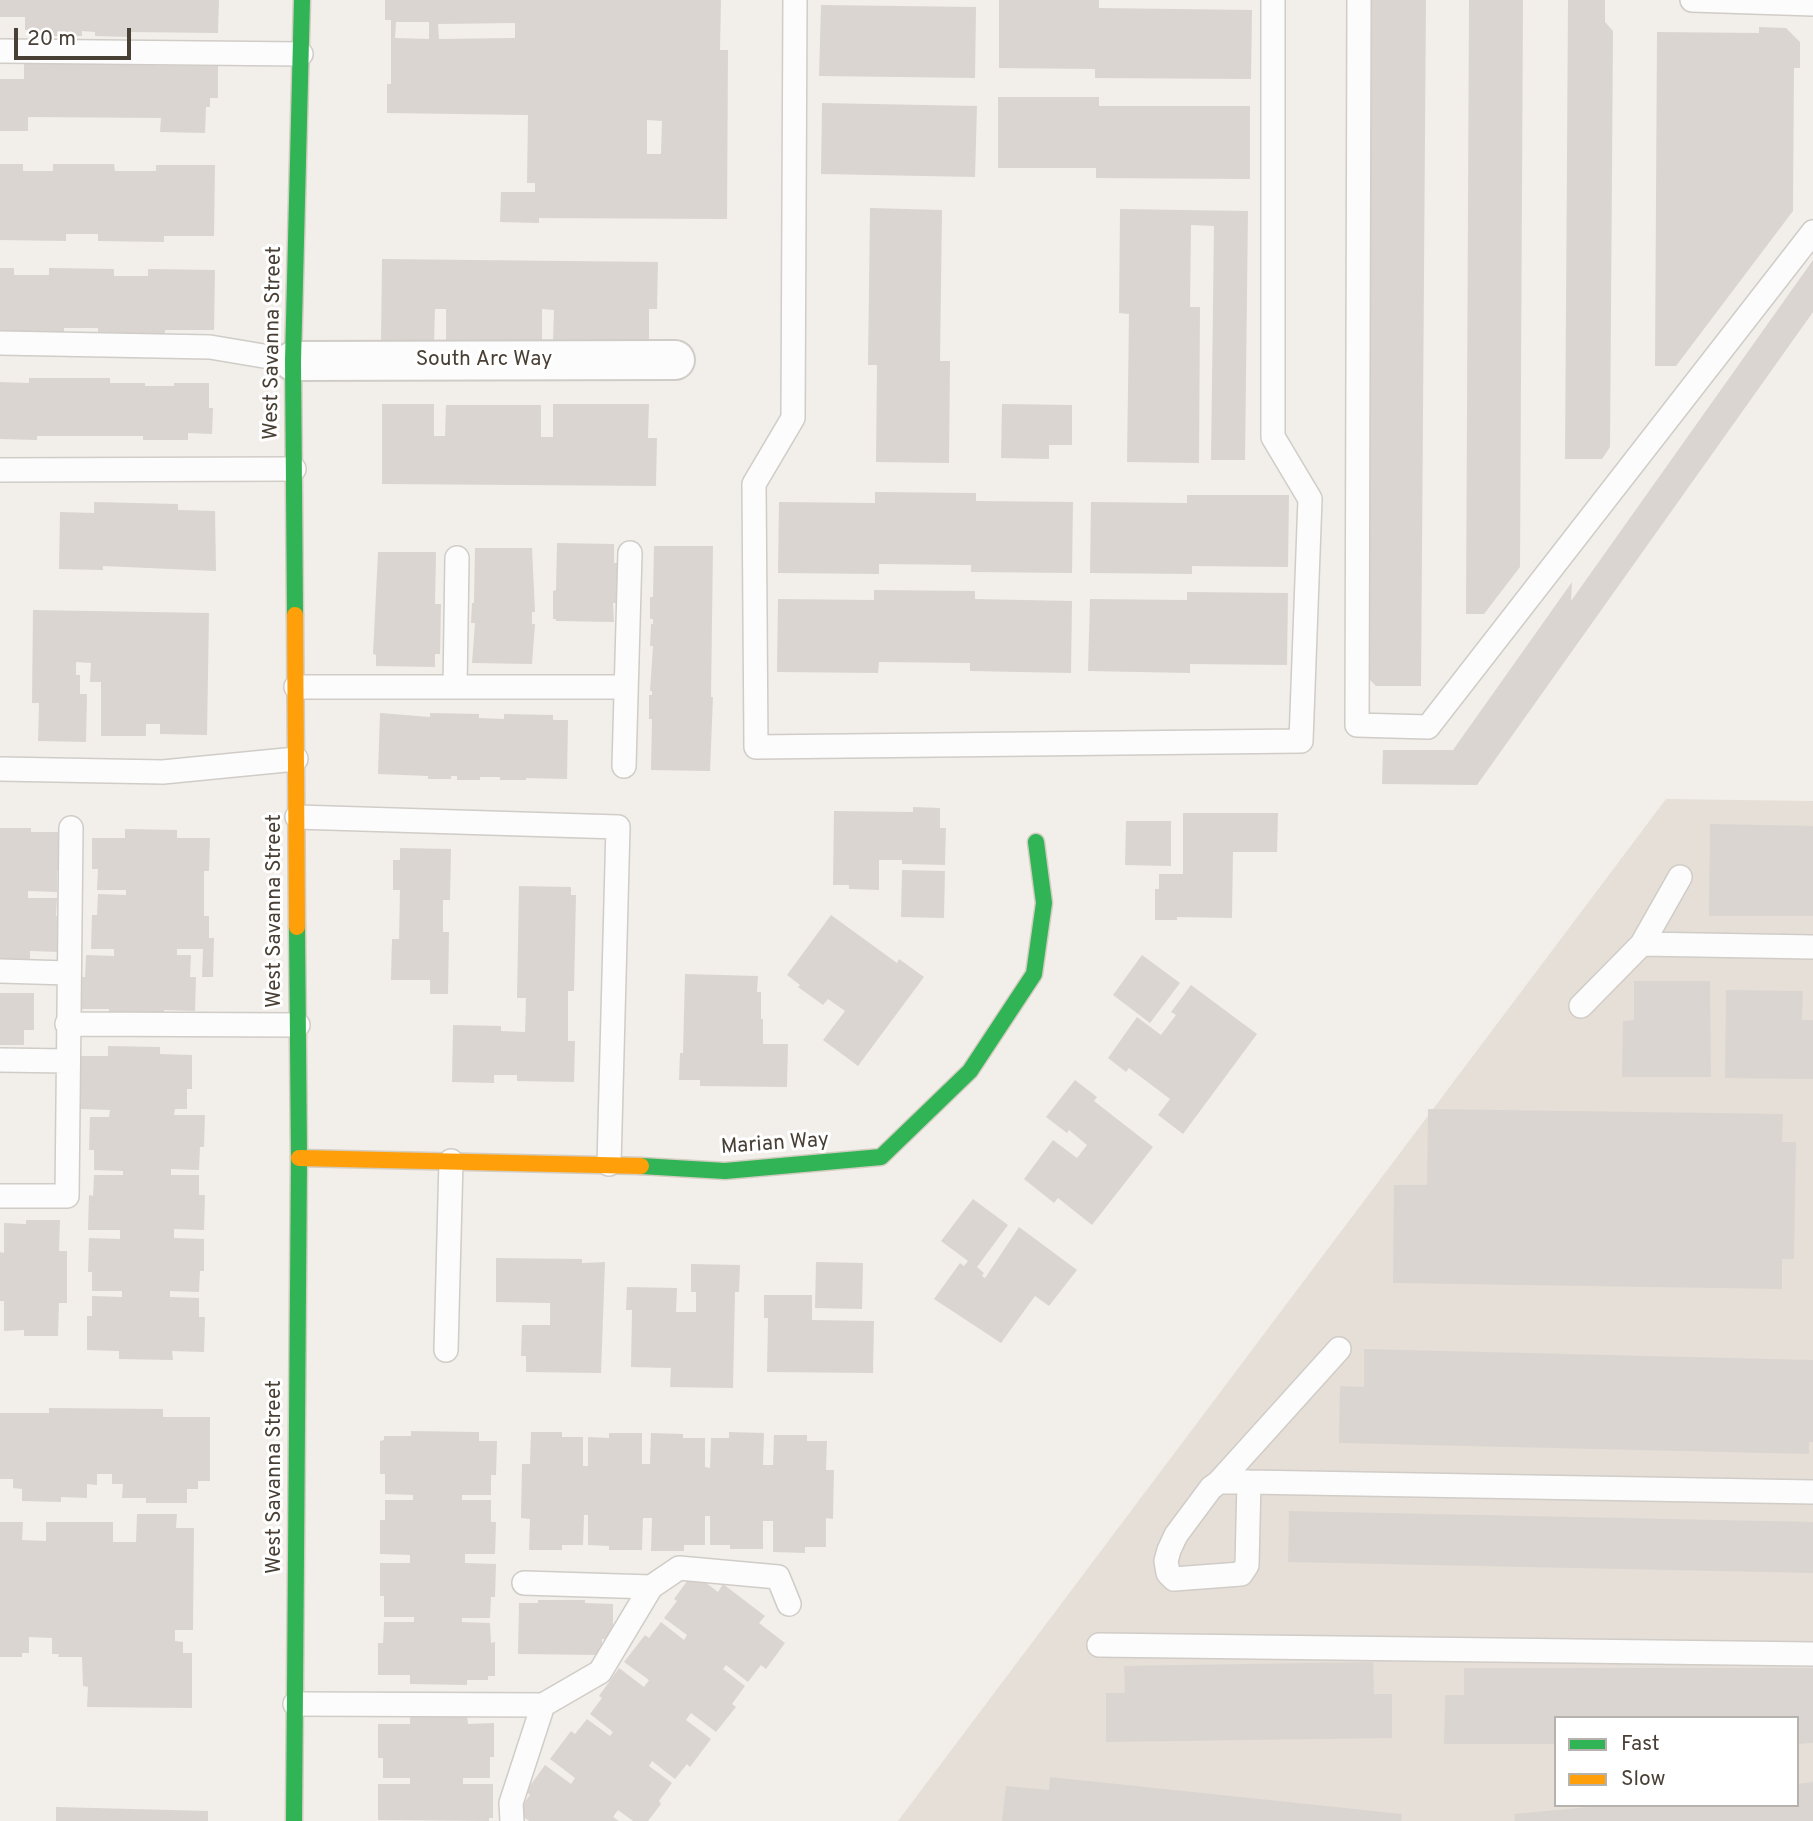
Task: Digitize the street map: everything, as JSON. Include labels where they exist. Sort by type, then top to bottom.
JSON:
[{"type":"street","name":"West Savanna Street","points":[[295,1821],[299,1158],[293,361],[302,0]]},
{"type":"street","name":"South Arc Way","points":[[293,361],[675,360]]},
{"type":"street","name":"Marian Way","points":[[299,1158],[609,1164],[725,1171],[881,1157],[970,1072],[1034,974],[1044,903],[1036,842]]},
{"type":"lane","points":[[795,0],[793,418],[754,484],[756,747],[1301,741],[1310,499],[1273,436],[1273,0]]},
{"type":"lane","points":[[1359,0],[1357,725],[1428,727],[1813,232]]},
{"type":"lane","points":[[1692,0],[1813,4]]},
{"type":"lane","points":[[0,51],[301,54]]},
{"type":"lane","points":[[0,343],[210,347],[293,361]]},
{"type":"lane","points":[[0,470],[294,469]]},
{"type":"lane","points":[[624,766],[631,553]]},
{"type":"lane","points":[[455,687],[457,558]]},
{"type":"lane","points":[[296,687],[625,687]]},
{"type":"lane","points":[[0,769],[163,772],[296,759]]},
{"type":"lane","points":[[297,817],[618,827],[609,1164]]},
{"type":"lane","points":[[0,1196],[66,1196],[71,828]]},
{"type":"lane","points":[[1581,1006],[1642,944],[1680,877]]},
{"type":"lane","points":[[1642,944],[1813,947]]},
{"type":"lane","points":[[0,971],[68,973]]},
{"type":"lane","points":[[67,1024],[298,1025]]},
{"type":"lane","points":[[0,1060],[67,1061]]},
{"type":"lane","points":[[446,1350],[451,1161]]},
{"type":"lane","points":[[1249,1482],[1247,1565],[1241,1574],[1174,1579],[1168,1573],[1166,1561],[1177,1535],[1211,1488],[1339,1349]]},
{"type":"lane","points":[[1219,1482],[1813,1492]]},
{"type":"lane","points":[[295,1704],[543,1705],[600,1672],[651,1587],[679,1568],[778,1577],[789,1604]]},
{"type":"lane","points":[[523,1583],[651,1587]]},
{"type":"lane","points":[[1098,1645],[1813,1654]]},
{"type":"lane","points":[[512,1821],[511,1803],[543,1705]]},
{"type":"shaded area","points":[[1666,799],[1813,801],[1813,1821],[898,1821]]},
{"type":"building","points":[[0,0],[219,0],[218,33],[128,32],[128,37],[95,36],[95,32],[82,31],[82,36],[48,36],[49,31],[25,30],[25,17],[0,17]]},
{"type":"building","points":[[385,0],[721,0],[720,50],[728,50],[727,219],[539,218],[539,223],[500,222],[501,192],[535,192],[535,183],[527,183],[528,115],[387,113],[387,84],[391,84],[391,20],[385,20]],"holes":[[[396,22],[429,22],[429,39],[395,38]],[[515,23],[515,38],[439,39],[438,24]],[[647,120],[662,121],[661,154],[647,154]]]},
{"type":"building","points":[[999,0],[1099,0],[1099,8],[1252,10],[1251,79],[1095,78],[1095,69],[999,68]]},
{"type":"building","points":[[1372,0],[1426,0],[1421,686],[1376,686],[1367,677]]},
{"type":"building","points":[[1469,0],[1523,0],[1520,567],[1484,614],[1466,614]]},
{"type":"building","points":[[1568,0],[1605,0],[1605,22],[1613,31],[1610,447],[1602,459],[1565,459]]},
{"type":"building","points":[[821,5],[976,7],[975,78],[819,76]]},
{"type":"building","points":[[1759,27],[1786,28],[1800,42],[1800,68],[1794,68],[1793,211],[1676,366],[1655,366],[1657,32],[1759,33]]},
{"type":"building","points":[[49,60],[83,60],[83,64],[95,64],[95,60],[130,60],[130,65],[218,66],[218,98],[210,98],[210,107],[206,107],[205,133],[160,132],[161,118],[28,117],[28,131],[0,131],[0,79],[24,79],[24,64],[49,64]]},
{"type":"building","points":[[998,97],[1099,97],[1099,106],[1250,106],[1250,179],[1096,178],[1096,168],[998,168]]},
{"type":"building","points":[[822,103],[977,106],[975,177],[821,174]]},
{"type":"building","points":[[0,164],[23,164],[23,171],[53,171],[53,164],[114,164],[115,171],[156,171],[156,165],[215,165],[214,236],[164,236],[164,242],[98,241],[98,234],[66,234],[66,241],[0,240]]},
{"type":"building","points":[[870,208],[942,210],[940,361],[950,361],[949,463],[876,462],[877,365],[868,365]]},
{"type":"building","points":[[1120,209],[1248,211],[1245,460],[1211,460],[1214,226],[1191,225],[1190,307],[1200,307],[1199,463],[1127,462],[1129,314],[1119,313]]},
{"type":"building","points":[[382,259],[658,262],[657,309],[649,309],[649,344],[553,343],[554,310],[542,309],[542,344],[446,343],[446,309],[435,309],[434,343],[381,343]]},
{"type":"building","points":[[1813,260],[1813,312],[1477,785],[1382,784],[1383,750],[1453,750],[1572,582],[1571,601]]},
{"type":"building","points":[[0,268],[14,268],[14,275],[49,275],[49,268],[114,269],[114,276],[148,276],[148,269],[215,270],[214,330],[165,330],[165,337],[98,337],[98,328],[64,328],[64,336],[0,335]]},
{"type":"building","points":[[29,378],[110,378],[110,383],[145,383],[145,386],[209,383],[209,408],[213,408],[212,434],[188,433],[188,440],[143,440],[143,436],[37,436],[37,440],[0,439],[0,382],[29,383]]},
{"type":"building","points":[[382,404],[434,404],[434,436],[445,436],[446,405],[541,405],[541,437],[553,437],[553,404],[649,404],[648,438],[657,438],[656,486],[382,484]]},
{"type":"building","points":[[1002,404],[1072,405],[1072,445],[1049,445],[1049,459],[1001,458]]},
{"type":"building","points":[[875,492],[976,493],[976,501],[1073,502],[1072,573],[971,572],[971,565],[879,564],[879,574],[778,573],[779,502],[875,503]]},
{"type":"building","points":[[1187,495],[1289,495],[1288,567],[1192,566],[1192,574],[1090,573],[1091,502],[1187,503]]},
{"type":"building","points":[[94,502],[178,504],[178,510],[215,511],[216,571],[103,566],[103,570],[59,569],[60,512],[94,513]]},
{"type":"building","points":[[557,543],[614,544],[614,563],[619,563],[619,603],[613,603],[614,622],[553,619]]},
{"type":"building","points":[[654,546],[713,546],[710,771],[651,770],[652,719],[649,719],[649,695],[652,695],[653,646],[650,646],[653,619],[650,619],[650,597],[653,597]]},
{"type":"building","points":[[475,548],[532,548],[535,612],[532,612],[532,624],[535,624],[532,664],[472,663]]},
{"type":"building","points":[[378,552],[436,552],[435,604],[441,604],[440,654],[435,654],[435,667],[376,666],[376,655],[373,654]]},
{"type":"building","points":[[874,590],[975,591],[975,599],[1072,601],[1071,673],[970,671],[970,663],[879,662],[878,673],[777,672],[778,599],[874,600]]},
{"type":"building","points":[[1187,592],[1288,593],[1287,665],[1190,664],[1190,673],[1088,671],[1090,599],[1187,600]]},
{"type":"building","points":[[33,610],[209,613],[207,735],[160,734],[160,724],[146,724],[146,736],[101,736],[101,682],[90,682],[91,663],[76,662],[76,675],[80,675],[80,694],[87,694],[86,742],[38,741],[39,703],[32,703]]},
{"type":"building","points":[[380,713],[430,717],[430,713],[479,714],[479,718],[504,719],[504,714],[553,715],[553,720],[568,720],[567,779],[500,780],[500,777],[480,777],[480,780],[457,780],[457,776],[451,776],[451,779],[428,779],[428,776],[378,774]]},
{"type":"building","points":[[913,807],[940,808],[940,828],[946,828],[945,865],[902,864],[902,860],[879,860],[879,890],[849,889],[849,885],[833,885],[834,811],[913,812]]},
{"type":"building","points":[[1183,813],[1278,813],[1277,852],[1233,852],[1232,918],[1177,917],[1177,920],[1155,920],[1155,889],[1159,889],[1159,874],[1183,874]]},
{"type":"building","points":[[1126,821],[1171,821],[1171,866],[1125,865]]},
{"type":"building","points":[[1710,824],[1813,826],[1813,916],[1709,916]]},
{"type":"building","points":[[0,828],[62,832],[61,871],[57,871],[57,892],[28,891],[28,898],[57,898],[56,916],[61,916],[60,952],[30,951],[30,968],[13,968],[13,960],[0,960]]},
{"type":"building","points":[[125,829],[177,830],[177,838],[210,838],[209,871],[204,871],[204,916],[209,916],[209,938],[214,938],[213,977],[202,977],[203,949],[177,949],[177,955],[191,955],[190,977],[196,977],[195,1011],[164,1010],[164,1018],[109,1017],[109,1009],[79,1009],[79,977],[85,977],[86,955],[114,956],[114,949],[91,949],[92,915],[97,915],[98,894],[126,895],[126,890],[97,890],[98,869],[92,869],[92,838],[125,838]]},
{"type":"building","points":[[400,848],[451,849],[450,900],[443,900],[443,932],[449,932],[448,994],[430,994],[430,980],[391,980],[392,939],[399,939],[400,890],[393,890],[393,860],[400,860]]},
{"type":"building","points":[[902,870],[945,871],[944,918],[901,917]]},
{"type":"building","points":[[519,886],[571,887],[571,895],[576,895],[574,991],[568,991],[568,1041],[575,1041],[574,1082],[517,1081],[517,1075],[494,1075],[494,1083],[452,1082],[453,1025],[501,1026],[501,1031],[525,1032],[526,998],[517,998]]},
{"type":"building","points":[[831,915],[897,963],[899,959],[924,977],[858,1066],[823,1040],[845,1011],[828,999],[823,1005],[798,987],[800,985],[787,975]]},
{"type":"building","points":[[1142,955],[1180,983],[1150,1023],[1113,995]]},
{"type":"building","points":[[685,974],[758,976],[757,992],[761,992],[763,1044],[788,1044],[787,1087],[700,1086],[700,1080],[679,1080],[680,1053],[683,1053]]},
{"type":"building","points":[[1634,981],[1710,981],[1711,1077],[1622,1077],[1623,1021],[1634,1020]]},
{"type":"building","points":[[1191,985],[1257,1034],[1183,1134],[1158,1115],[1170,1099],[1129,1068],[1126,1072],[1108,1058],[1137,1017],[1161,1035],[1176,1015],[1171,1012]]},
{"type":"building","points":[[1726,990],[1803,991],[1802,1020],[1813,1020],[1813,1079],[1725,1078]]},
{"type":"building","points":[[0,993],[34,993],[34,1030],[24,1030],[24,1045],[0,1045]]},
{"type":"building","points":[[108,1046],[160,1047],[160,1054],[192,1055],[192,1089],[187,1089],[187,1109],[175,1109],[174,1115],[205,1115],[204,1147],[200,1147],[199,1170],[171,1169],[171,1175],[199,1175],[199,1195],[205,1195],[204,1230],[174,1229],[174,1238],[204,1239],[204,1271],[200,1271],[199,1292],[170,1291],[170,1297],[199,1298],[199,1317],[205,1317],[204,1352],[172,1351],[173,1360],[119,1359],[119,1351],[87,1350],[87,1316],[92,1316],[92,1296],[122,1297],[122,1291],[92,1291],[92,1272],[88,1272],[89,1238],[120,1239],[120,1230],[88,1230],[89,1195],[93,1196],[94,1175],[123,1175],[123,1171],[94,1170],[94,1150],[89,1150],[90,1117],[109,1117],[110,1110],[80,1109],[81,1089],[76,1088],[77,1056],[108,1056]]},
{"type":"building","points":[[1075,1080],[1097,1097],[1094,1101],[1153,1147],[1092,1225],[1058,1198],[1054,1203],[1024,1179],[1053,1140],[1077,1158],[1087,1145],[1069,1130],[1067,1133],[1046,1117]]},
{"type":"building","points":[[1428,1109],[1783,1114],[1782,1142],[1796,1142],[1794,1259],[1782,1259],[1782,1289],[1393,1283],[1394,1185],[1427,1185]]},
{"type":"building","points":[[973,1199],[1008,1225],[977,1267],[984,1273],[982,1276],[985,1278],[1019,1227],[1077,1270],[1049,1306],[1035,1296],[1001,1343],[934,1299],[960,1263],[964,1266],[968,1261],[941,1241]]},
{"type":"building","points":[[26,1220],[60,1220],[59,1251],[67,1251],[67,1303],[59,1303],[58,1336],[24,1336],[24,1330],[4,1331],[4,1301],[0,1301],[0,1252],[4,1253],[4,1223],[26,1224]]},
{"type":"building","points":[[496,1258],[582,1259],[582,1263],[605,1262],[601,1373],[526,1372],[526,1356],[521,1356],[522,1325],[550,1325],[550,1303],[496,1302]]},
{"type":"building","points":[[816,1262],[863,1263],[862,1309],[815,1308]]},
{"type":"building","points":[[691,1264],[740,1265],[739,1292],[735,1292],[733,1388],[670,1387],[671,1368],[631,1367],[632,1310],[626,1310],[627,1287],[677,1288],[676,1312],[696,1312],[696,1292],[691,1292]]},
{"type":"building","points":[[764,1295],[812,1295],[812,1320],[874,1321],[873,1373],[767,1372],[768,1318],[764,1318]]},
{"type":"building","points":[[1364,1349],[1813,1360],[1813,1442],[1809,1442],[1809,1454],[1339,1443],[1340,1386],[1364,1387]]},
{"type":"building","points":[[49,1408],[163,1409],[163,1417],[210,1417],[210,1481],[198,1481],[198,1489],[187,1489],[187,1503],[146,1503],[146,1498],[122,1498],[123,1484],[112,1484],[112,1474],[97,1474],[97,1485],[87,1484],[87,1498],[61,1497],[61,1502],[22,1501],[22,1489],[13,1488],[13,1479],[0,1479],[0,1413],[49,1413]]},
{"type":"building","points":[[411,1431],[479,1432],[479,1441],[497,1441],[496,1475],[491,1475],[491,1495],[462,1495],[462,1500],[491,1500],[491,1522],[496,1522],[495,1554],[465,1554],[465,1563],[496,1564],[495,1597],[491,1597],[490,1618],[462,1618],[462,1622],[490,1623],[491,1643],[495,1642],[495,1676],[488,1676],[488,1680],[467,1680],[467,1685],[410,1684],[410,1675],[378,1675],[378,1643],[383,1643],[384,1622],[414,1622],[414,1617],[384,1617],[384,1596],[380,1596],[380,1563],[410,1563],[410,1555],[380,1554],[380,1520],[385,1520],[385,1500],[413,1500],[413,1495],[385,1494],[385,1474],[380,1474],[380,1441],[384,1440],[384,1436],[411,1436]]},
{"type":"building","points":[[531,1432],[562,1432],[562,1437],[583,1437],[583,1466],[588,1466],[588,1437],[609,1438],[609,1433],[642,1433],[642,1464],[650,1464],[651,1433],[705,1438],[705,1467],[710,1468],[711,1438],[729,1438],[729,1432],[764,1433],[763,1465],[773,1465],[774,1435],[807,1435],[807,1441],[827,1441],[826,1470],[834,1470],[833,1519],[826,1518],[826,1547],[805,1547],[805,1553],[773,1552],[773,1521],[763,1521],[763,1549],[730,1549],[730,1545],[710,1545],[710,1516],[705,1516],[705,1545],[684,1545],[684,1551],[651,1551],[652,1518],[643,1518],[642,1550],[609,1550],[609,1546],[588,1545],[588,1515],[584,1515],[583,1545],[562,1545],[562,1550],[529,1550],[530,1519],[521,1518],[522,1464],[530,1464]]},
{"type":"building","points":[[1289,1511],[1813,1522],[1813,1573],[1288,1562]]},
{"type":"building","points":[[137,1514],[177,1514],[176,1528],[194,1528],[193,1630],[175,1630],[175,1641],[183,1642],[183,1653],[192,1653],[192,1708],[87,1707],[88,1687],[83,1686],[82,1657],[58,1657],[59,1654],[52,1654],[52,1638],[29,1637],[29,1653],[22,1653],[22,1657],[0,1657],[0,1522],[23,1522],[22,1540],[46,1541],[46,1522],[113,1522],[113,1542],[136,1542]]},
{"type":"building","points":[[693,1573],[718,1592],[723,1584],[765,1616],[759,1623],[785,1643],[766,1669],[761,1665],[748,1682],[726,1665],[723,1669],[745,1686],[732,1704],[736,1707],[716,1732],[691,1713],[686,1720],[711,1739],[690,1767],[687,1764],[675,1779],[652,1761],[649,1766],[672,1783],[648,1821],[633,1821],[618,1810],[613,1817],[619,1821],[529,1821],[517,1812],[530,1795],[526,1791],[545,1765],[571,1784],[575,1778],[550,1759],[571,1731],[575,1734],[587,1719],[610,1736],[613,1732],[590,1714],[619,1668],[644,1687],[649,1680],[624,1662],[645,1635],[649,1638],[661,1622],[684,1640],[687,1635],[664,1618]]},
{"type":"building","points":[[538,1600],[585,1600],[585,1603],[613,1604],[613,1639],[602,1639],[602,1655],[518,1654],[519,1603],[538,1603]]},
{"type":"building","points":[[1373,1662],[1374,1694],[1392,1694],[1392,1738],[1106,1742],[1106,1693],[1125,1693],[1124,1666]]},
{"type":"building","points":[[1464,1668],[1813,1668],[1813,1743],[1799,1744],[1799,1716],[1554,1716],[1554,1744],[1444,1744],[1445,1695],[1464,1695]]},
{"type":"building","points":[[410,1714],[467,1715],[468,1724],[494,1723],[494,1757],[490,1757],[490,1778],[463,1778],[463,1784],[493,1784],[493,1818],[489,1818],[489,1821],[378,1820],[378,1784],[410,1784],[410,1778],[383,1778],[383,1758],[378,1758],[378,1724],[410,1724]]},
{"type":"building","points":[[1050,1777],[1402,1814],[1401,1821],[1002,1821],[1006,1786],[1049,1790]]},
{"type":"building","points":[[1813,1782],[1813,1821],[1515,1821],[1514,1814],[1589,1807],[1799,1807],[1799,1784]]},
{"type":"building","points":[[56,1807],[208,1811],[208,1821],[56,1821]]},
{"type":"traffic: fast","points":[[295,615],[293,361],[302,0]]},
{"type":"traffic: fast","points":[[641,1166],[725,1171],[881,1157],[970,1071],[1034,974],[1044,903],[1036,842]]},
{"type":"traffic: fast","points":[[294,1821],[299,1158],[297,927]]},
{"type":"traffic: slow","points":[[295,615],[297,927]]},
{"type":"traffic: slow","points":[[299,1158],[641,1166]]}]
